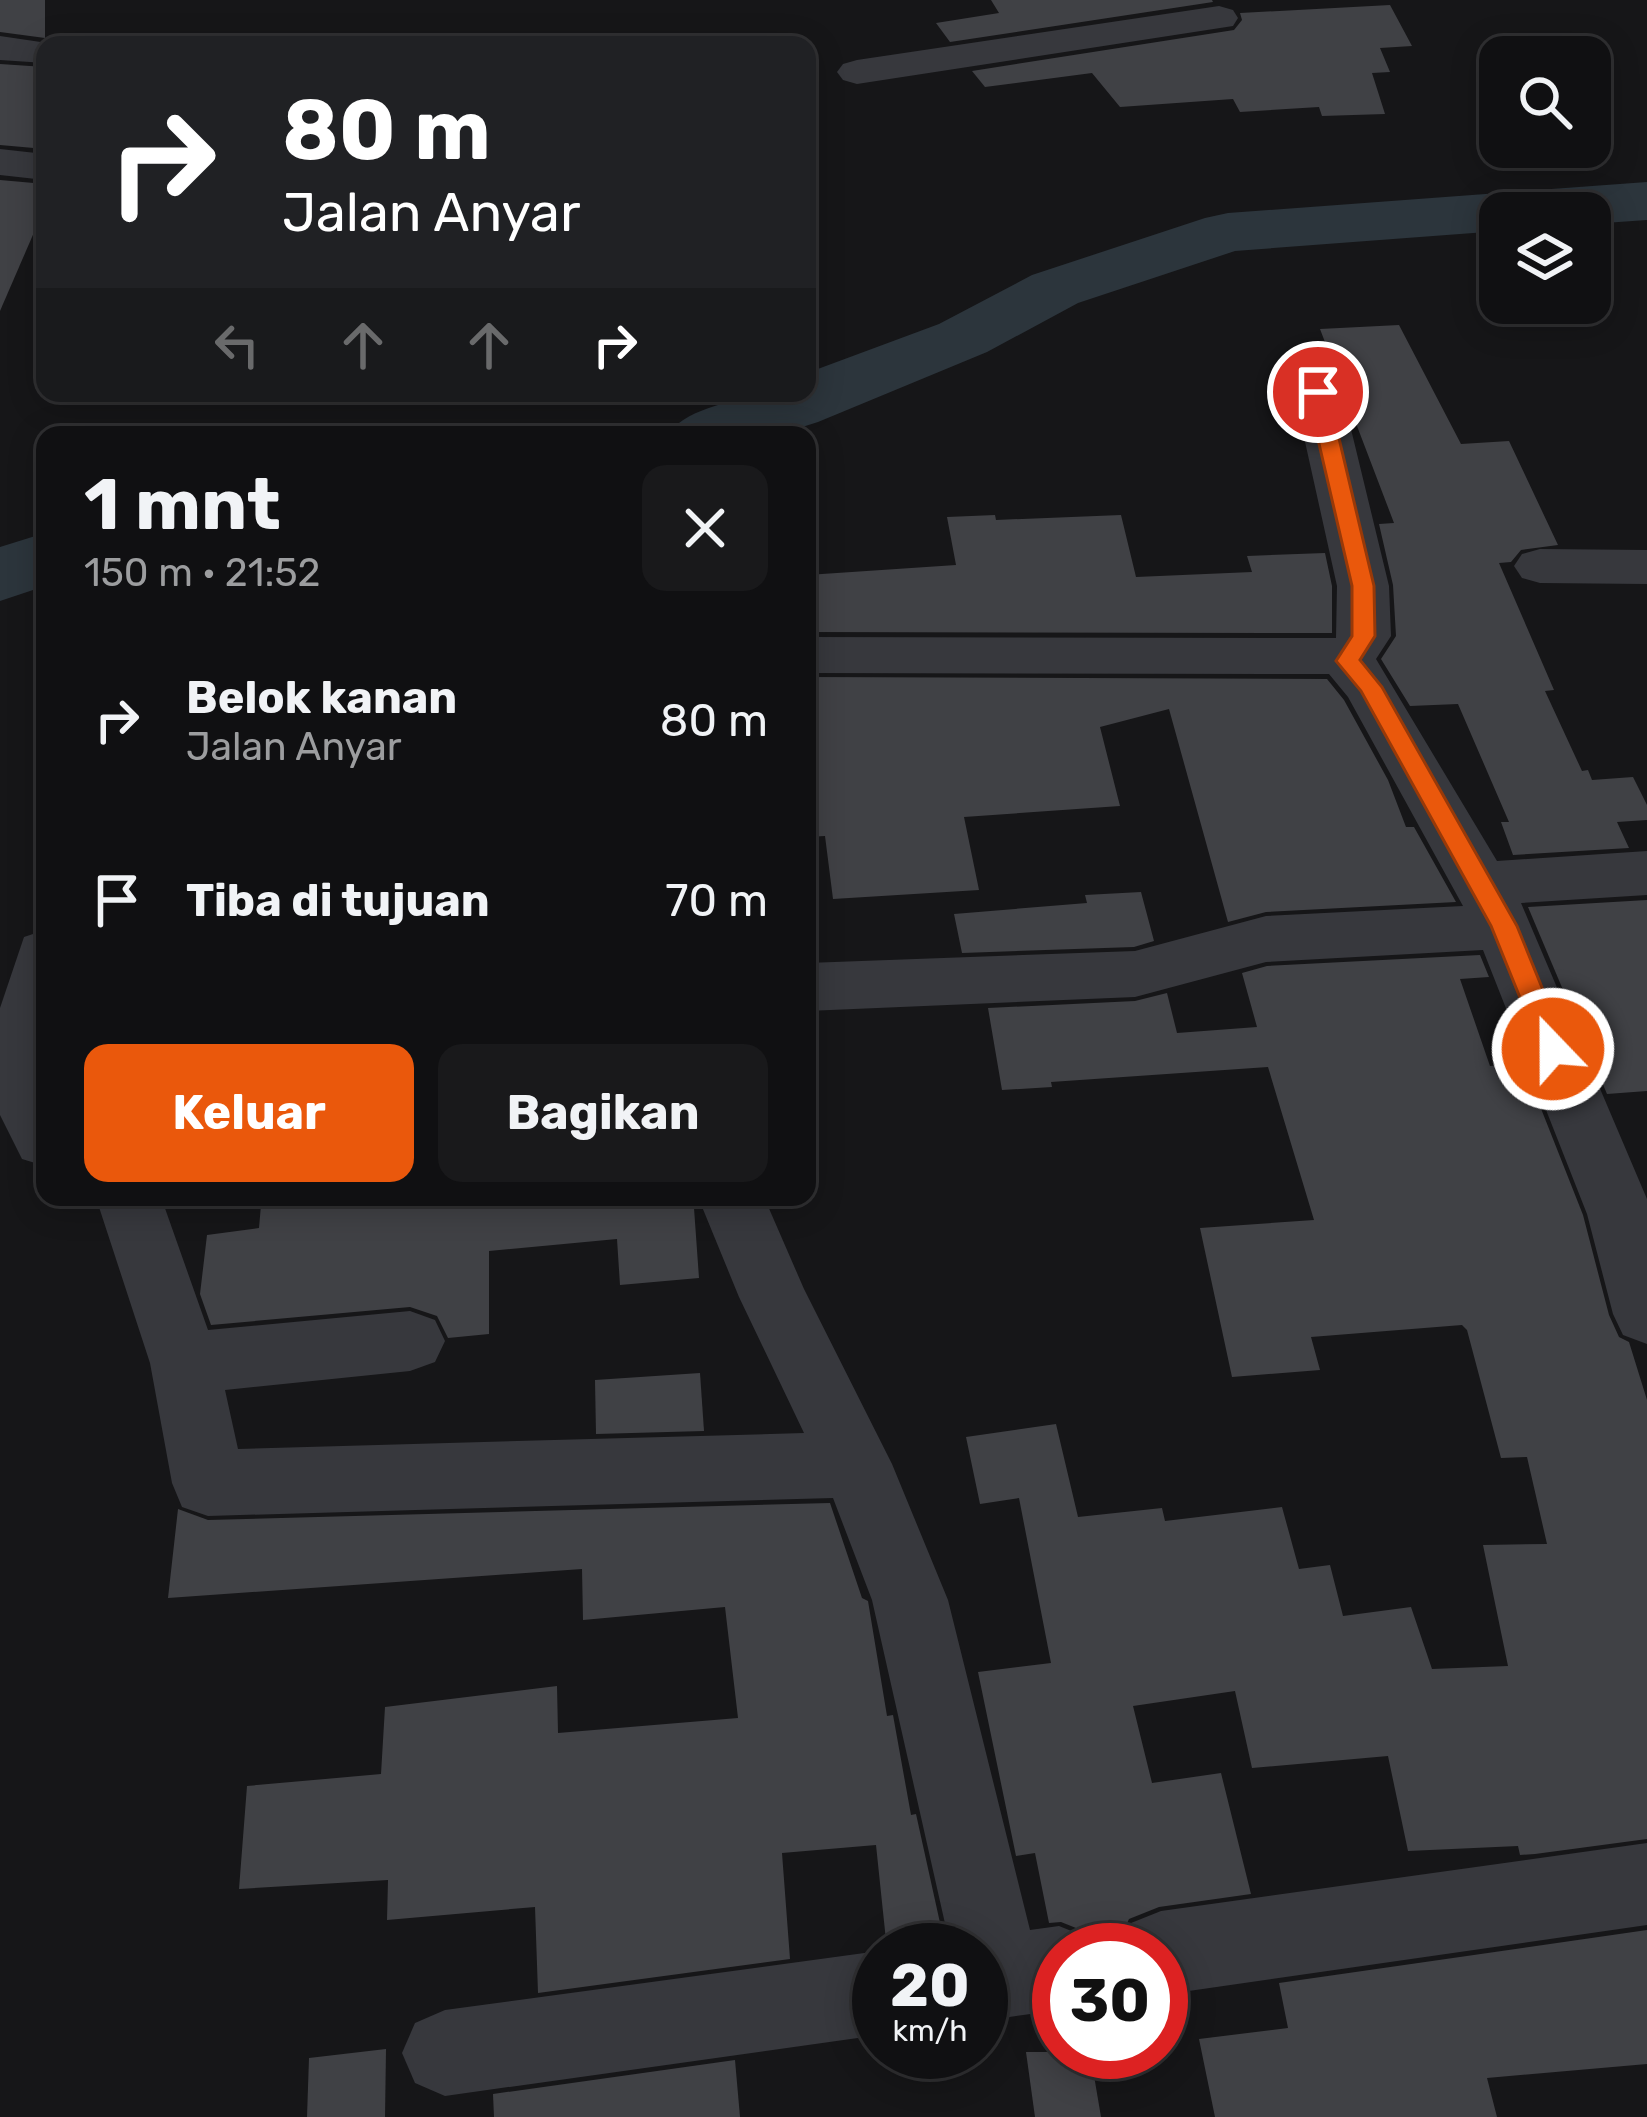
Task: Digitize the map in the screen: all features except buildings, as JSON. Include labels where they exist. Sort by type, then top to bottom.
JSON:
[{"type":"street","points":[[857,72],[1093,16],[1219,18]]},
{"type":"street","points":[[0,48],[36,50]]},
{"type":"street","points":[[0,162],[36,166]]},
{"type":"street","points":[[1318,392],[1363,586],[1364,636],[1348,661]]},
{"type":"street","points":[[1540,566],[1647,567]]},
{"type":"street","points":[[816,655],[1325,652],[1348,661],[1370,687],[1492,905],[1634,1214],[1647,1314]]},
{"type":"street","points":[[816,987],[1135,974],[1266,939],[1492,905],[1647,873]]},
{"type":"street","points":[[34,1037],[32,1121],[36,1127]]},
{"type":"street","points":[[145,1206],[185,1363],[208,1483],[856,1464]]},
{"type":"street","points":[[735,1206],[773,1297],[856,1464],[910,1600],[1013,1974]]},
{"type":"street","points":[[185,1363],[410,1342]]},
{"type":"street","points":[[1188,1949],[1647,1884]]},
{"type":"street","points":[[445,2053],[852,1997]]},
{"type":"waterway","points":[[816,396],[963,338],[1055,289],[1228,232],[1647,201]]},
{"type":"waterway","points":[[732,426],[803,402]]},
{"type":"waterway","points":[[0,576],[36,561]]},
{"type":"route","points":[[1318,392],[1363,586],[1364,636],[1348,661],[1370,687],[1504,926],[1553,1049]]}]
